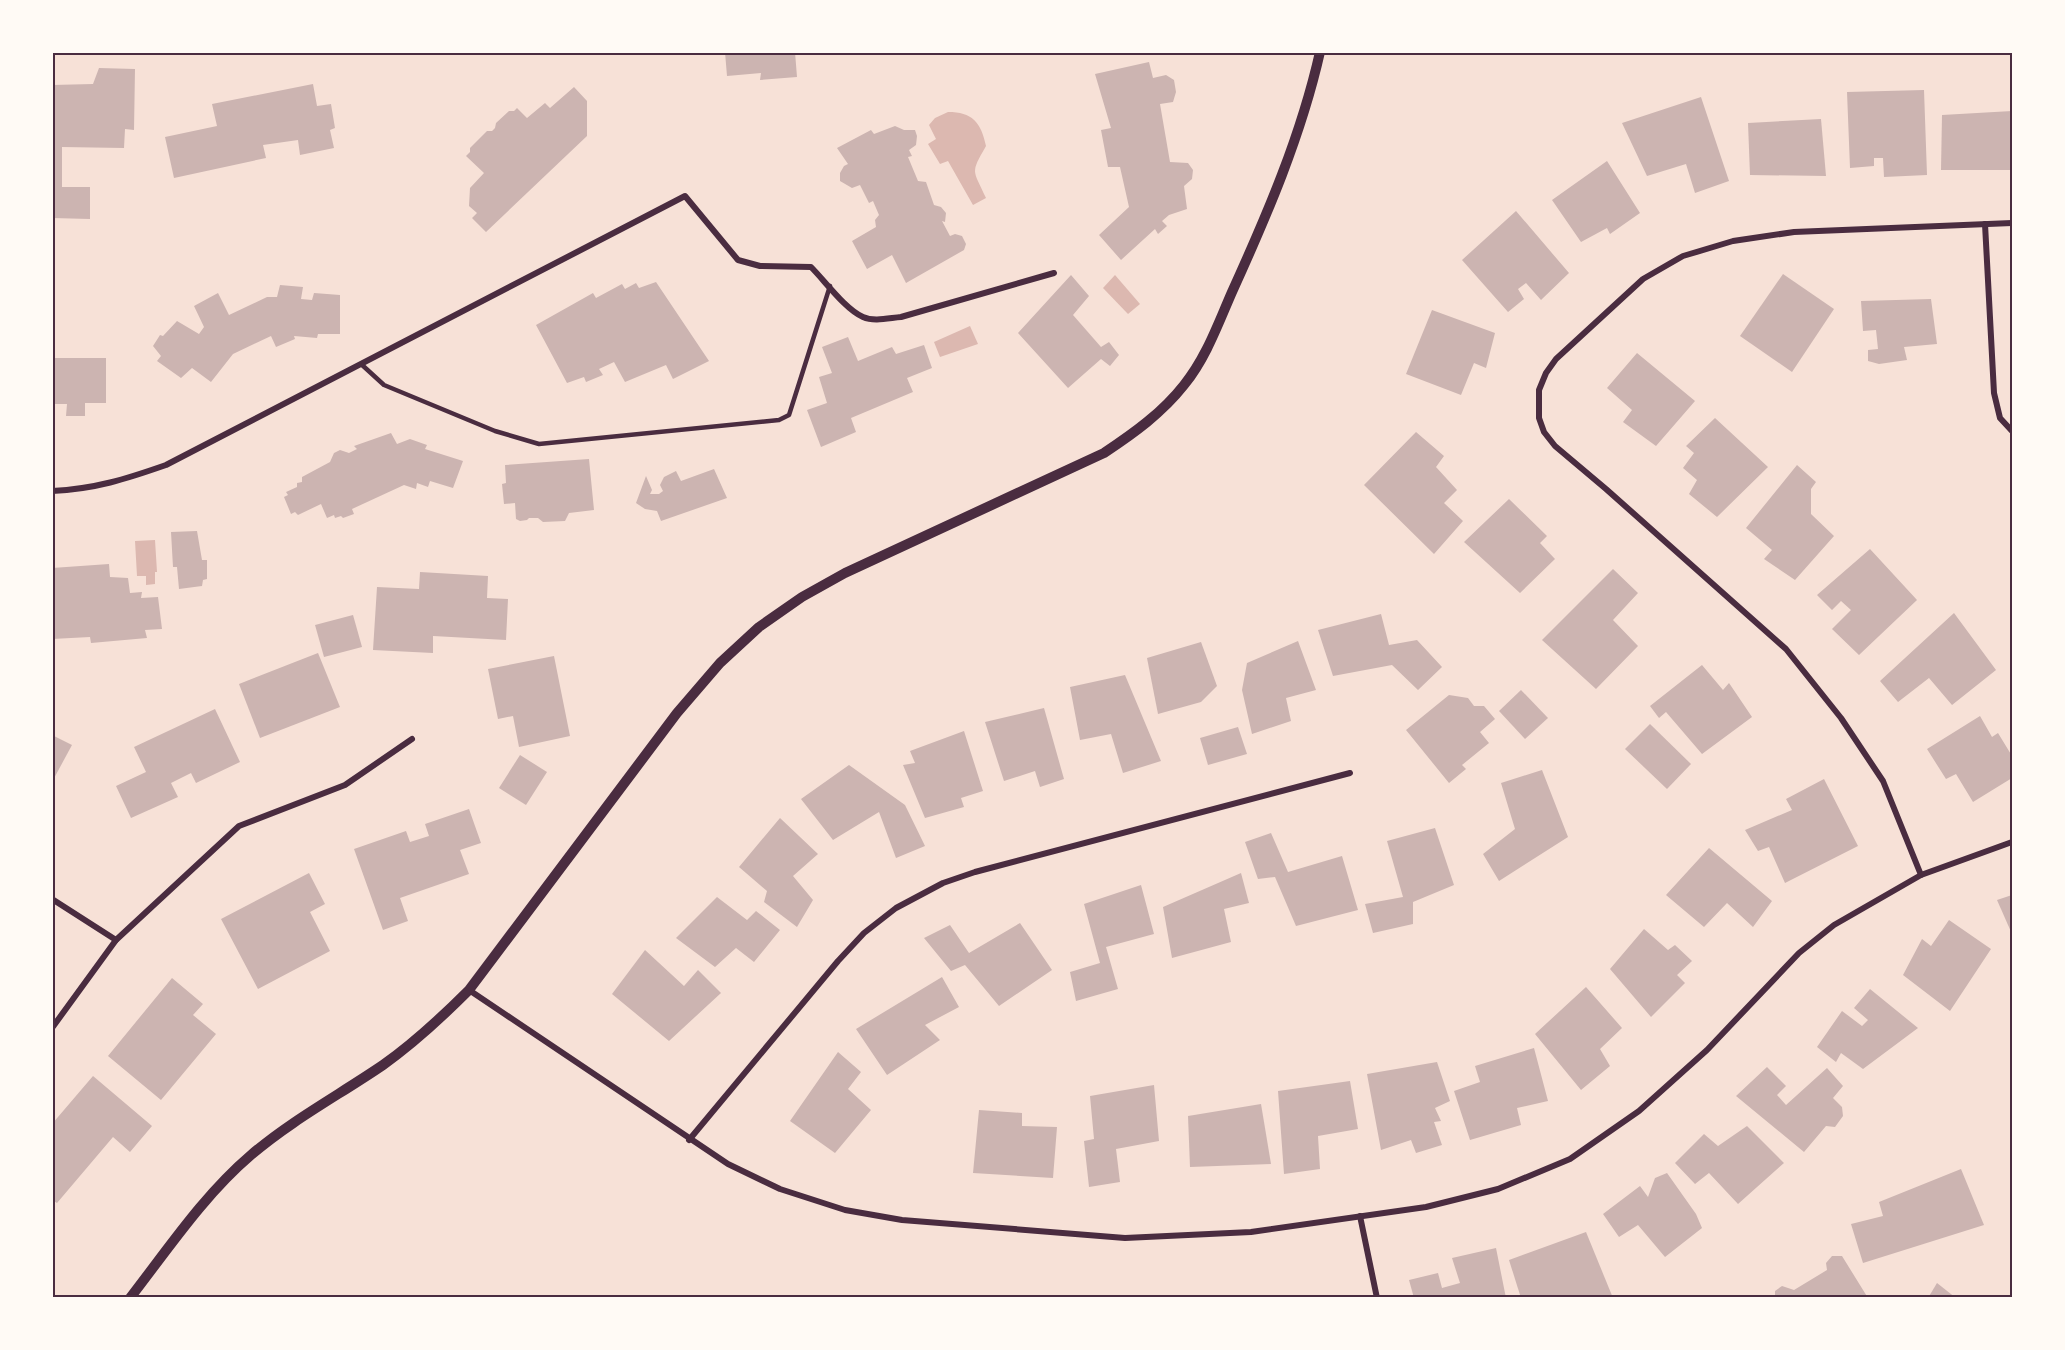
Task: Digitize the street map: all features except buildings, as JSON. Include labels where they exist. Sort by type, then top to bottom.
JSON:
[{"type":"street","points":[[130,1298],[215,1191],[250,1156],[284,1129],[384,1064],[437,1021],[469,990],[677,713],[720,663],[759,627],[802,597],[845,573],[1104,453],[1136,432],[1162,410],[1184,385],[1202,359],[1254,243],[1301,124],[1320,52]]},
{"type":"street","points":[[52,491],[94,488],[126,480],[166,465],[685,196],[738,260],[760,266],[811,267],[848,306],[863,318],[878,320],[923,311],[1054,273]]},
{"type":"street","points":[[1921,875],[1883,781],[1841,718],[1786,650],[1555,446],[1541,425],[1539,390],[1546,373],[1556,359],[1643,279],[1683,256],[1734,241],[1794,232],[2013,223]]},
{"type":"street","points":[[1985,224],[1994,393],[2000,418],[2013,431]]},
{"type":"street","points":[[52,1028],[116,940],[239,826],[345,784],[412,740]]},
{"type":"street","points":[[689,1140],[838,961],[864,933],[896,908],[943,883],[975,872],[1350,773]]},
{"type":"street","points":[[469,990],[689,1140],[728,1164],[780,1189],[845,1210],[903,1221],[1125,1238],[1251,1232],[1426,1207],[1498,1189],[1570,1159],[1639,1111],[1707,1050],[1808,946],[1834,925],[1921,875],[2013,842]]},
{"type":"street","points":[[52,899],[116,940]]},
{"type":"street","points":[[1360,1216],[1377,1298]]},
{"type":"lane","points":[[361,364],[384,385],[495,430],[538,444],[770,421],[789,415],[830,286]]},
{"type":"shaded area","points":[[948,112],[969,116],[978,125],[984,138],[986,146],[977,162],[975,172],[986,198],[973,205],[948,161],[940,164],[928,144],[936,139],[929,125],[935,118]]},
{"type":"shaded area","points":[[1115,275],[1140,304],[1128,314],[1103,288]]},
{"type":"shaded area","points":[[970,326],[978,344],[940,357],[934,342]]},
{"type":"shaded area","points":[[155,540],[157,572],[155,572],[155,584],[146,585],[146,576],[137,576],[135,541]]}]
